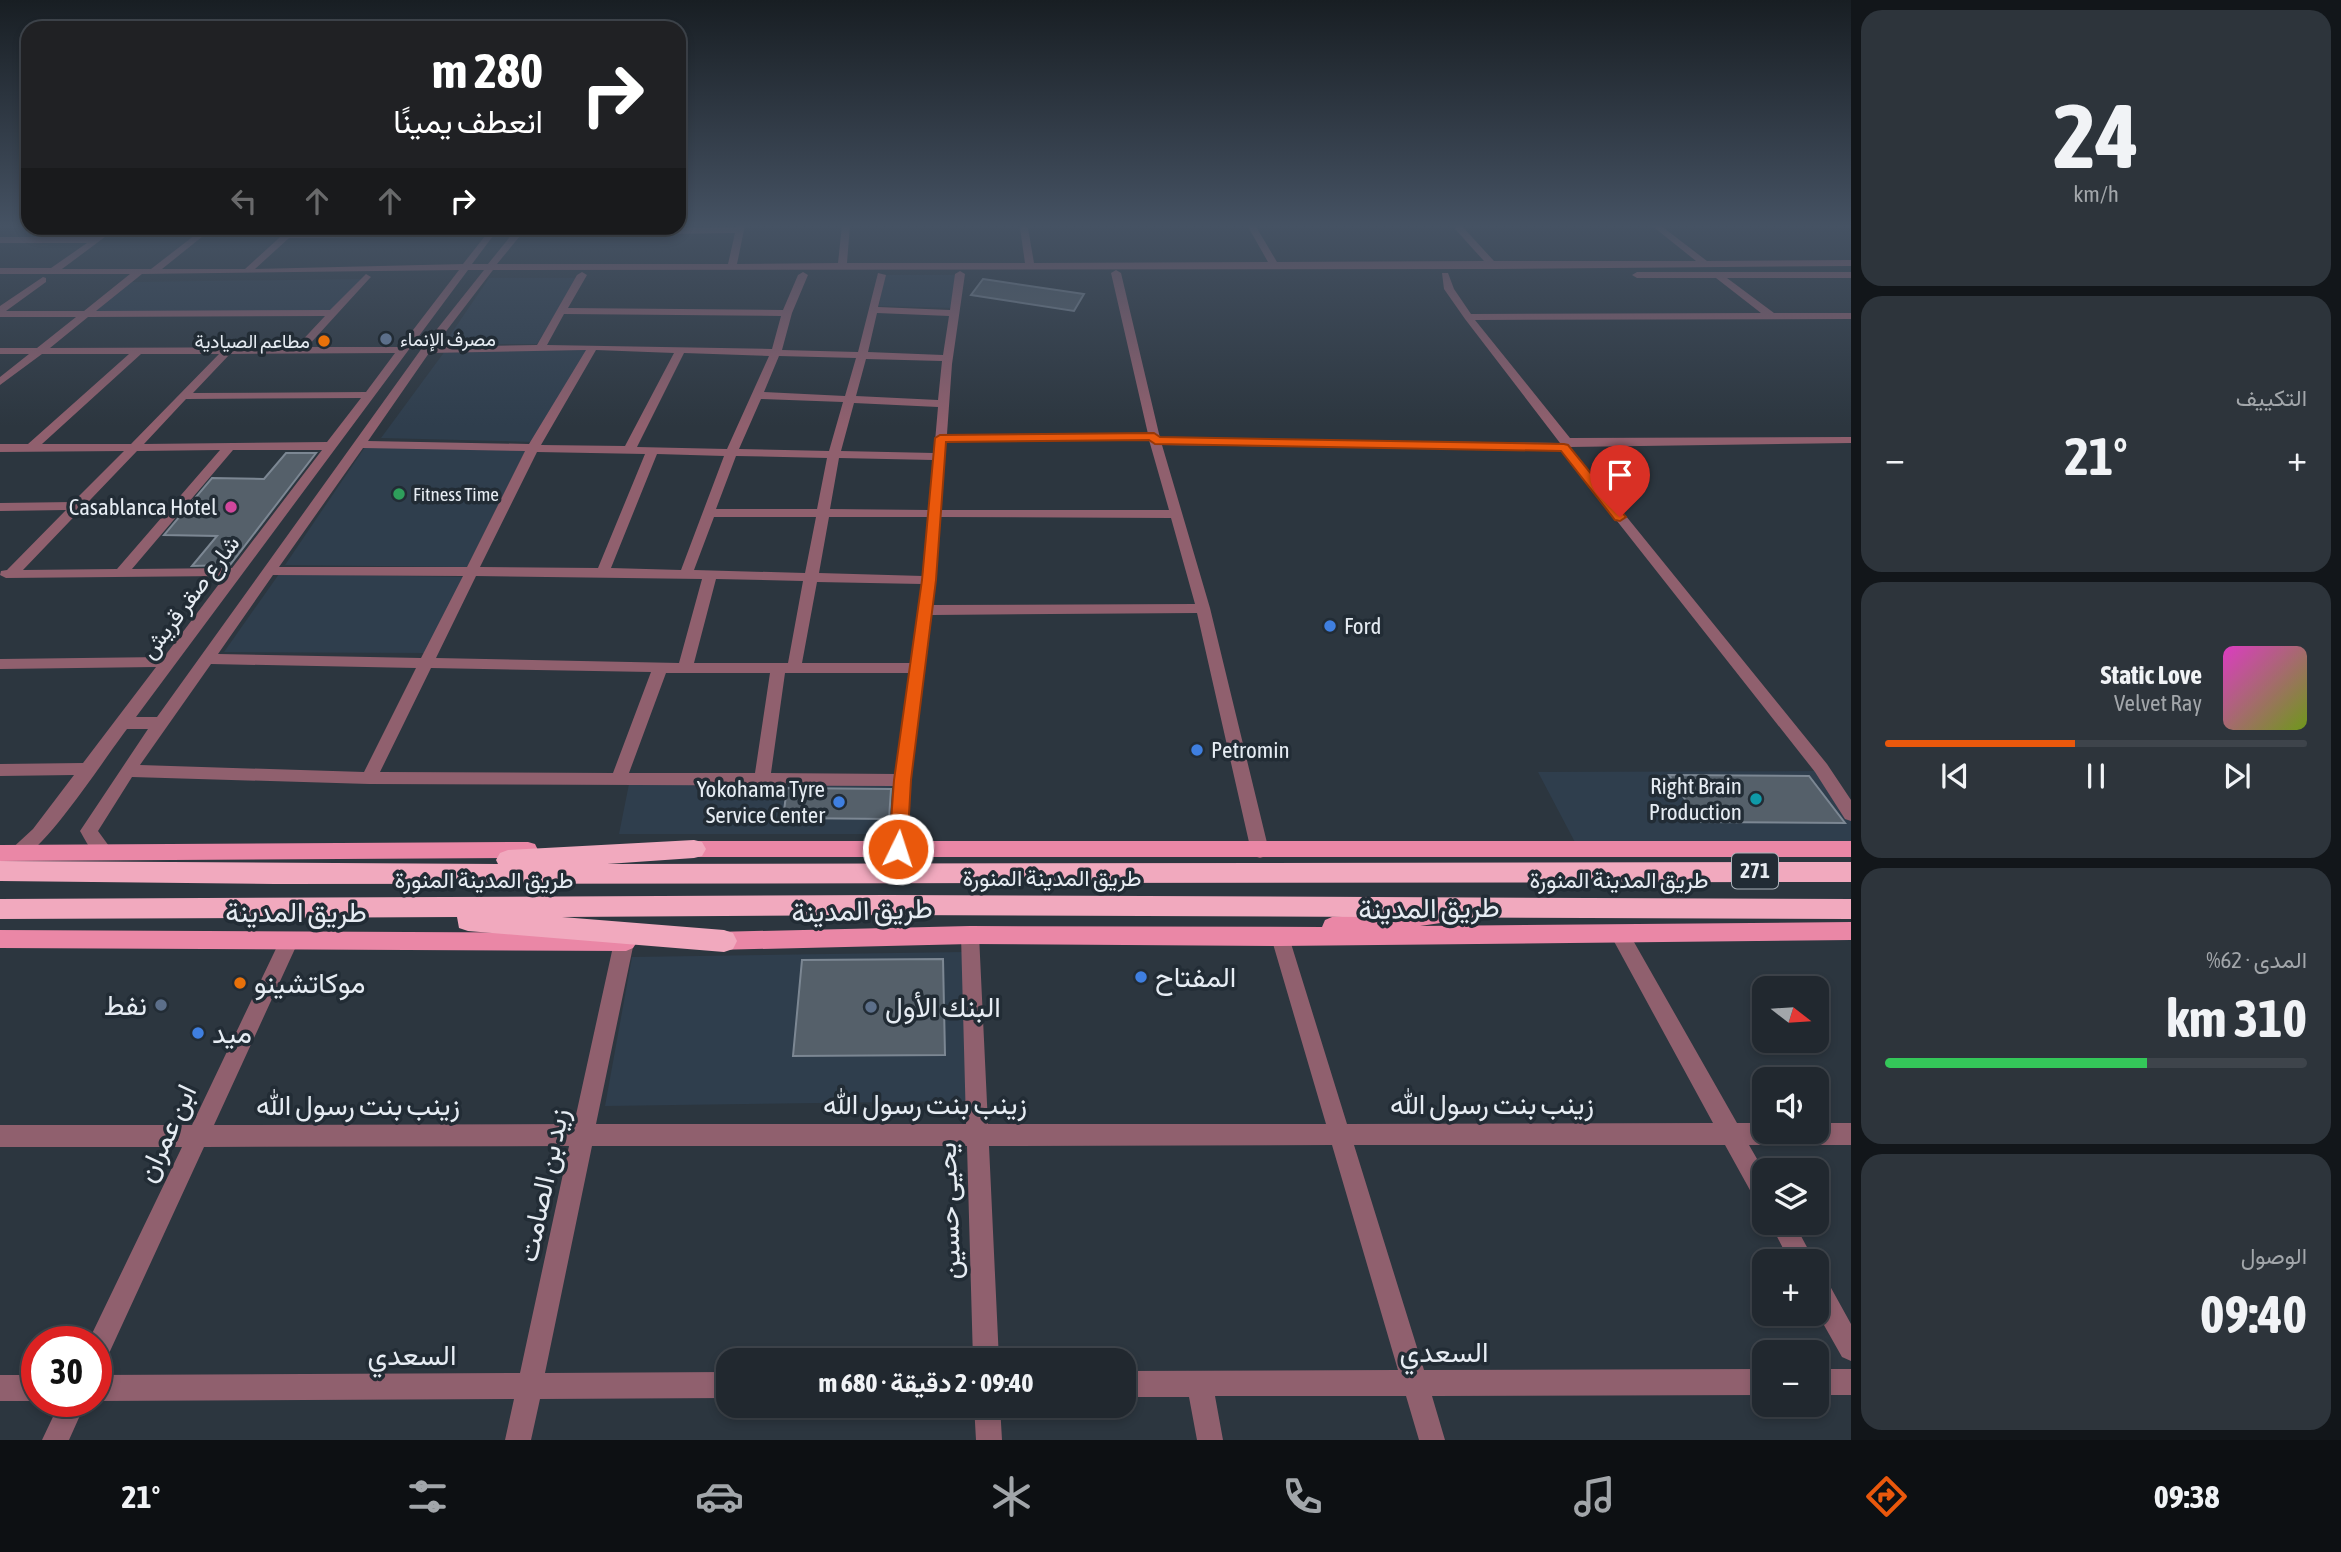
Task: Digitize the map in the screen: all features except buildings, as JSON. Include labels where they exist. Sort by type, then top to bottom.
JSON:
[{"type":"highway","points":[[275,874],[694,849]]},
{"type":"highway","name":"طريق المدينة المنورة","points":[[5,859],[275,874],[1845,872]]},
{"type":"highway","name":"طريق المدينة المنورة","points":[[0,909],[887,905],[1851,909]]},
{"type":"highway","points":[[334,908],[724,941]]},
{"type":"main road","points":[[5,859],[105,853],[694,849],[1851,849]]},
{"type":"main road","points":[[1398,850],[1845,872]]},
{"type":"main road","points":[[1234,936],[1516,908]]},
{"type":"main road","name":"طريق المدينة","points":[[0,939],[624,942],[970,935],[1280,937],[1851,931]]},
{"type":"street","points":[[0,313],[28,292]]},
{"type":"street","points":[[0,382],[114,292]]},
{"type":"street","points":[[299,350],[352,292]]},
{"type":"street","name":"شارع صقر قريش","points":[[5,859],[39,834],[400,350],[446,292]]},
{"type":"street","name":"شارع صقر قريش","points":[[105,853],[89,831],[127,771],[470,292]]},
{"type":"street","points":[[541,346],[572,292]]},
{"type":"street","points":[[686,574],[731,453],[776,352],[796,292]]},
{"type":"street","points":[[762,779],[786,668],[810,578],[834,455],[877,292]]},
{"type":"street","points":[[898,849],[903,780],[929,580],[948,358],[958,292]]},
{"type":"street","points":[[1121,292],[1155,439],[1203,608],[1260,851]]},
{"type":"street","points":[[1451,292],[1566,444],[1821,768],[1851,814]]},
{"type":"street","points":[[1740,292],[1771,316]]},
{"type":"street","points":[[872,310],[955,313]]},
{"type":"street","points":[[561,311],[787,313]]},
{"type":"street","points":[[0,313],[332,313]]},
{"type":"street","points":[[1468,317],[1851,316]]},
{"type":"street","points":[[426,350],[541,346],[948,358]]},
{"type":"street","points":[[369,778],[533,448],[593,347]]},
{"type":"street","points":[[31,448],[139,350]]},
{"type":"street","points":[[6,574],[77,506],[228,350]]},
{"type":"street","points":[[0,351],[400,350]]},
{"type":"street","points":[[629,450],[680,350]]},
{"type":"street","points":[[184,396],[367,395]]},
{"type":"street","points":[[757,395],[944,404]]},
{"type":"street","points":[[350,417],[378,417]]},
{"type":"street","points":[[940,438],[1566,444],[1851,440]]},
{"type":"street","points":[[359,444],[939,457]]},
{"type":"street","points":[[0,449],[329,446]]},
{"type":"street","points":[[121,573],[229,447]]},
{"type":"street","points":[[603,572],[652,451]]},
{"type":"street","points":[[0,507],[77,506]]},
{"type":"street","points":[[709,513],[1176,514]]},
{"type":"street","points":[[268,571],[603,572],[929,580]]},
{"type":"street","points":[[6,574],[235,572]]},
{"type":"street","points":[[685,668],[710,576]]},
{"type":"street","points":[[925,610],[1203,608]]},
{"type":"street","points":[[205,659],[685,668],[917,668]]},
{"type":"street","points":[[0,664],[168,662]]},
{"type":"street","points":[[619,778],[662,666]]},
{"type":"street","points":[[122,723],[161,723]]},
{"type":"street","points":[[0,770],[88,769]]},
{"type":"street","points":[[127,771],[369,778],[903,780]]},
{"type":"street","points":[[1619,934],[1752,1172]]},
{"type":"street","name":"يحيى حسين","points":[[970,935],[986,1348]]},
{"type":"street","points":[[1280,937],[1432,1440]]},
{"type":"street","name":"ابن عمران","points":[[109,1326],[290,940]]},
{"type":"street","name":"زيد بن الصامت","points":[[518,1440],[624,942]]},
{"type":"street","name":"زينب بنت رسول الله","points":[[0,1136],[1851,1134]]},
{"type":"street","points":[[1829,1309],[1851,1348]]},
{"type":"street","name":"السعدي","points":[[1136,1384],[1752,1382]]},
{"type":"street","points":[[1829,1382],[1851,1382]]},
{"type":"street","points":[[1200,1384],[1210,1440]]},
{"type":"street","name":"السعدي","points":[[112,1388],[716,1385]]},
{"type":"street","points":[[0,1388],[21,1388]]},
{"type":"street","points":[[55,1440],[66,1417]]},
{"type":"street","points":[[988,1418],[989,1440]]},
{"type":"shaded area","points":[[117,292],[349,292],[330,312],[91,313]]},
{"type":"shaded area","points":[[479,292],[568,292],[537,344],[444,344]]},
{"type":"shaded area","points":[[881,292],[954,292],[953,308],[879,306]]},
{"type":"shaded area","points":[[587,350],[535,442],[381,438],[445,351]]},
{"type":"shaded area","points":[[365,447],[526,450],[467,567],[285,565]]},
{"type":"shaded area","points":[[279,574],[466,577],[427,653],[224,652]]},
{"type":"shaded area","points":[[1816,771],[1851,816],[1851,846],[1577,846],[1538,772]]},
{"type":"shaded area","points":[[898,783],[890,834],[619,834],[629,784]]},
{"type":"shaded area","points":[[963,952],[968,1101],[605,1106],[632,957]]},
{"type":"place","name":"مصرف الإنماء","points":[[386,339]]},
{"type":"place","name":"مطاعم الصيادية","points":[[324,341]]},
{"type":"place","name":"Fitness Time","points":[[399,494]]},
{"type":"place","name":"Casablanca Hotel","points":[[231,507]]},
{"type":"place","name":"Ford","points":[[1330,626]]},
{"type":"place","name":"Petromin","points":[[1197,750]]},
{"type":"place","name":"Right Brain Production","points":[[1756,799]]},
{"type":"place","name":"Yokohama Tyre Service Center","points":[[839,802]]},
{"type":"place","name":"المفتاح","points":[[1141,977]]},
{"type":"place","name":"موكاتشينو","points":[[240,983]]},
{"type":"place","name":"نفط","points":[[161,1005]]},
{"type":"place","name":"البنك الأول","points":[[871,1007]]},
{"type":"place","name":"ميد","points":[[198,1033]]},
{"type":"route","points":[[898,849],[903,780],[929,580],[940,438],[1154,437],[1155,441],[1564,447],[1620,517]]}]
